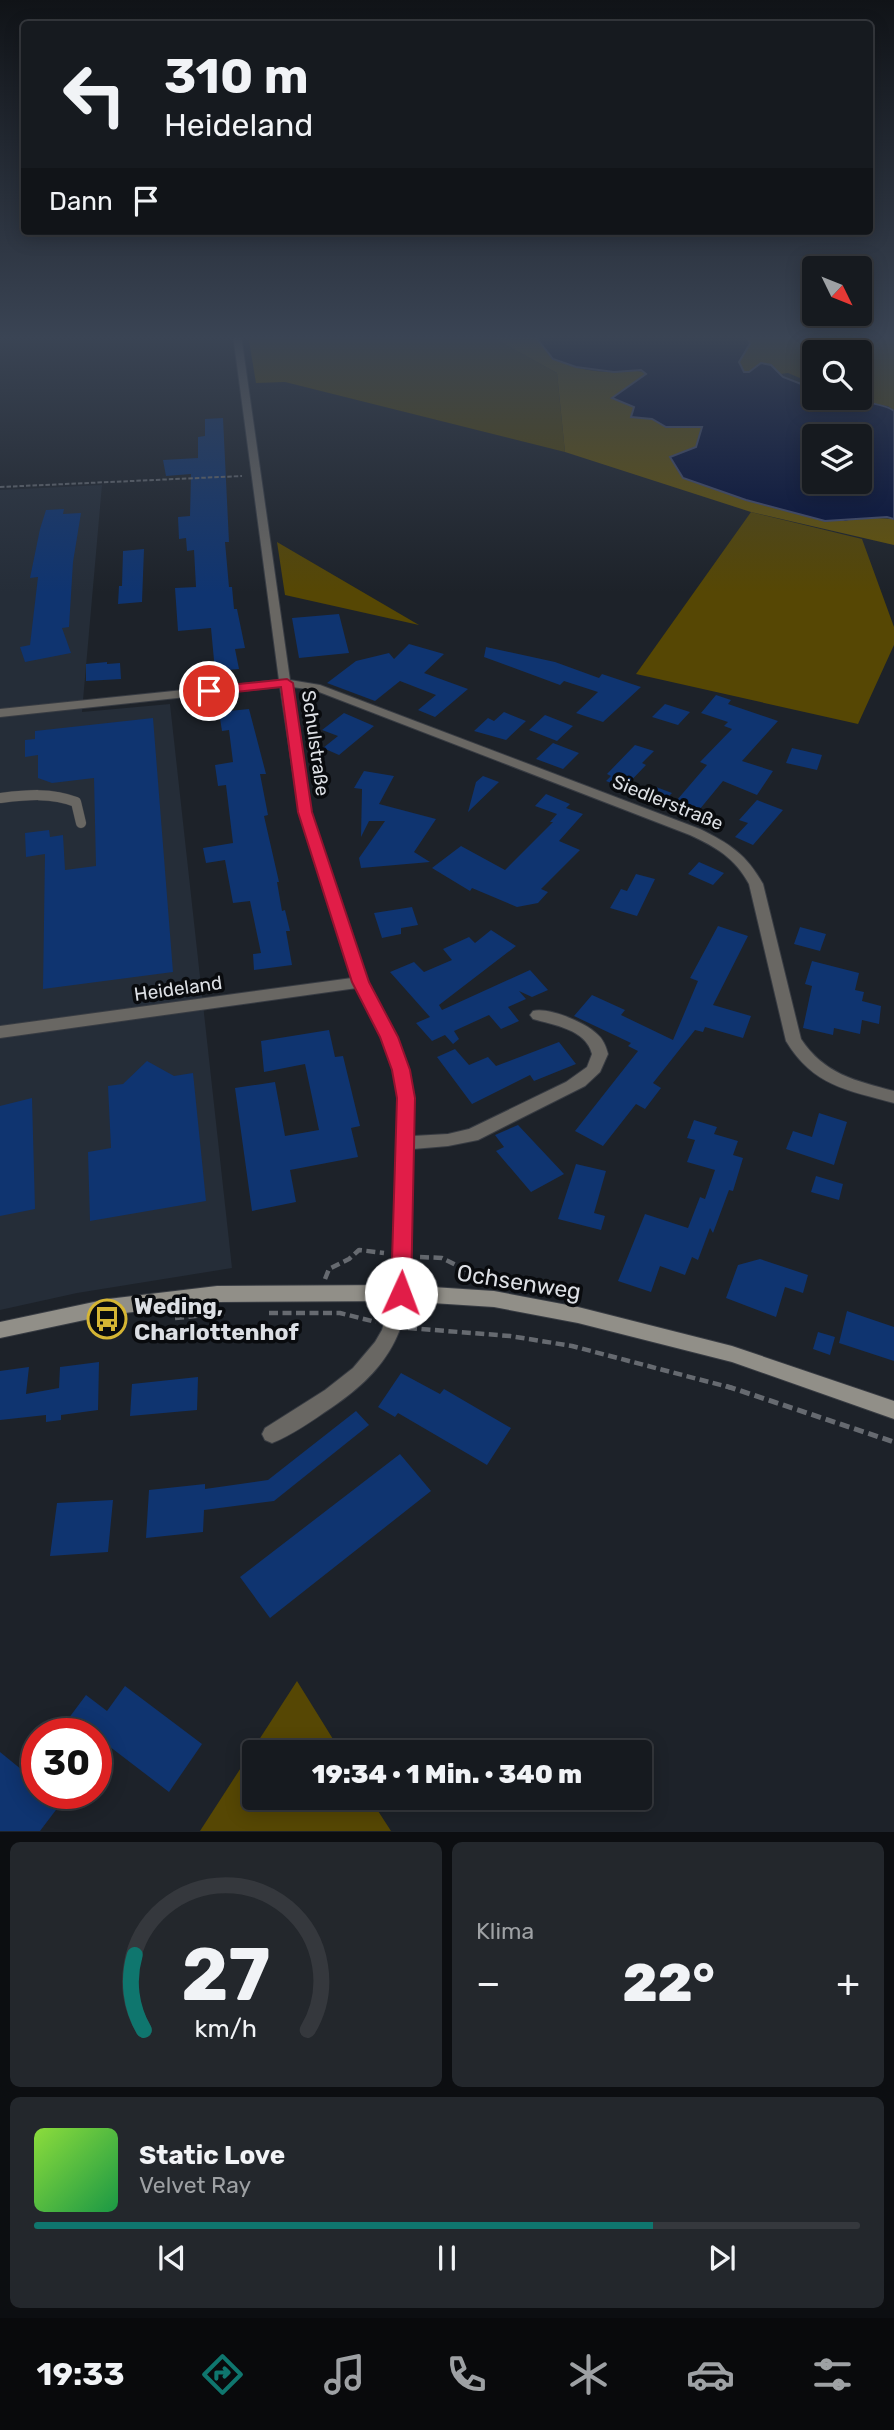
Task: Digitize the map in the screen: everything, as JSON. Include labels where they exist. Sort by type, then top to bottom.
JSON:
[{"type":"main road","name":"Ochsenweg","points":[[0,1329],[108,1307],[217,1294],[401,1293],[494,1299],[578,1315],[732,1354],[894,1410]]},
{"type":"street","name":"Schulstraße","points":[[250,420],[273,604],[305,812],[361,982],[389,1037],[401,1070],[406,1098],[401,1293],[393,1326],[382,1348],[363,1370],[333,1396],[272,1434]]},
{"type":"street","points":[[0,713],[287,683]]},
{"type":"street","name":"Siedlerstraße","points":[[287,683],[316,687],[732,849],[746,864],[756,884],[794,1041],[808,1061],[822,1071],[864,1089],[894,1097]]},
{"type":"street","name":"Heideland","points":[[0,1032],[361,982]]},
{"type":"street","points":[[405,1143],[448,1140],[472,1135],[572,1086],[586,1076],[598,1063],[600,1052],[594,1040],[559,1018],[538,1015]]},
{"type":"lane","points":[[0,798],[48,793],[63,796],[76,802],[81,823]]},
{"type":"path","points":[[0,487],[258,475]]},
{"type":"path","points":[[163,1320],[229,1313]]},
{"type":"path","points":[[256,1313],[340,1313],[393,1326],[523,1338],[649,1363],[742,1389],[894,1441]]},
{"type":"shaded area","points":[[439,420],[562,420],[565,452]]},
{"type":"shaded area","points":[[562,420],[656,420],[666,427],[703,427],[696,447],[845,521],[860,517],[894,519],[894,545],[751,512],[565,452]]},
{"type":"shaded area","points":[[102,485],[82,712],[170,704],[232,1268],[77,1293],[0,1310],[0,490]]},
{"type":"shaded area","points":[[751,512],[862,539],[894,627],[894,645],[858,724],[636,674]]},
{"type":"shaded area","points":[[277,542],[419,625],[285,595]]},
{"type":"shaded area","points":[[297,1681],[334,1740],[259,1740]]},
{"type":"shaded area","points":[[242,1766],[242,1810],[377,1810],[391,1831],[200,1831]]},
{"type":"water","points":[[655,420],[894,420],[894,519],[887,517],[825,521],[746,500],[683,478],[670,457],[696,447],[702,427],[666,427]]},
{"type":"building","points":[[205,420],[223,420],[229,542],[225,542],[229,587],[232,587],[234,609],[237,609],[245,648],[235,649],[239,669],[215,671],[211,628],[178,631],[175,588],[196,587],[194,550],[187,551],[186,538],[179,539],[178,517],[190,516],[191,474],[166,476],[163,460],[198,458],[198,437],[205,436]]},
{"type":"building","points":[[64,509],[63,514],[81,513],[73,562],[69,627],[62,628],[71,653],[25,662],[20,647],[30,645],[38,577],[30,578],[40,529],[46,510]]},
{"type":"building","points":[[144,549],[142,602],[118,604],[119,586],[122,586],[123,551]]},
{"type":"building","points":[[339,614],[349,653],[299,658],[292,618]]},
{"type":"building","points":[[409,644],[444,654],[424,673],[468,689],[435,717],[418,710],[436,695],[400,681],[375,701],[327,683],[356,661],[389,653],[394,659]]},
{"type":"building","points":[[486,647],[555,662],[599,678],[602,674],[641,687],[603,722],[576,713],[598,692],[564,681],[560,685],[484,657]]},
{"type":"building","points":[[120,663],[121,679],[86,681],[86,664]]},
{"type":"building","points":[[716,695],[731,700],[728,704],[778,721],[742,761],[773,771],[757,795],[723,781],[695,815],[671,807],[707,765],[700,762],[732,729],[724,726],[728,722],[701,713]]},
{"type":"building","points":[[665,704],[690,712],[678,725],[652,717]]},
{"type":"building","points":[[249,709],[266,774],[260,774],[268,815],[264,816],[279,882],[282,911],[285,910],[290,931],[286,931],[292,965],[254,970],[253,954],[261,953],[250,901],[233,903],[225,860],[206,863],[203,848],[233,843],[226,785],[218,786],[215,765],[233,762],[229,730],[222,731],[219,712]]},
{"type":"building","points":[[504,712],[526,721],[506,740],[474,731],[488,718],[494,721]]},
{"type":"building","points":[[344,713],[374,726],[339,755],[323,748],[338,736],[322,730]]},
{"type":"building","points":[[545,715],[573,726],[557,741],[529,730]]},
{"type":"building","points":[[153,718],[173,972],[43,989],[45,854],[26,857],[25,833],[49,830],[50,837],[63,835],[65,870],[96,866],[94,778],[52,783],[38,778],[38,755],[25,757],[25,740],[35,739],[35,731]]},
{"type":"building","points":[[553,743],[579,753],[563,769],[536,759]]},
{"type":"building","points":[[635,745],[654,751],[642,763],[646,765],[624,788],[606,781],[611,776],[607,774]]},
{"type":"building","points":[[792,748],[822,755],[817,770],[786,763]]},
{"type":"building","points":[[364,771],[394,776],[379,804],[436,819],[414,852],[430,862],[361,868],[359,858],[385,821],[369,821],[361,837],[362,789],[354,788]]},
{"type":"building","points":[[483,776],[499,782],[468,812],[476,782]]},
{"type":"building","points":[[656,787],[672,793],[660,805],[645,800]]},
{"type":"building","points":[[546,794],[570,804],[566,808],[583,814],[559,841],[580,850],[541,889],[548,892],[538,903],[517,907],[472,888],[470,891],[432,868],[461,846],[505,870],[553,822],[550,822],[557,814],[535,806]]},
{"type":"building","points":[[757,800],[783,810],[753,845],[735,837],[748,823],[739,820]]},
{"type":"building","points":[[699,862],[724,873],[713,885],[688,874]]},
{"type":"building","points":[[636,874],[655,879],[637,916],[610,908],[621,889],[627,891]]},
{"type":"building","points":[[412,907],[418,925],[401,928],[401,934],[382,938],[374,913]]},
{"type":"building","points":[[718,926],[748,936],[713,1005],[751,1016],[743,1038],[705,1027],[703,1032],[695,1030],[653,1083],[661,1088],[645,1109],[636,1104],[603,1146],[575,1131],[638,1051],[628,1046],[631,1043],[574,1016],[592,995],[625,1010],[621,1015],[673,1040],[698,981],[690,978]]},
{"type":"building","points":[[800,927],[826,934],[820,951],[794,944]]},
{"type":"building","points":[[491,930],[516,946],[439,1005],[442,1010],[530,970],[548,990],[532,997],[519,991],[526,999],[508,1007],[519,1021],[501,1029],[489,1015],[454,1031],[459,1039],[453,1044],[445,1035],[432,1041],[416,1023],[430,1017],[390,972],[414,962],[424,972],[452,960],[443,949],[469,937],[475,943]]},
{"type":"building","points":[[812,961],[859,973],[855,990],[864,992],[862,1001],[881,1006],[879,1024],[862,1020],[860,1034],[834,1028],[833,1035],[803,1028],[812,986],[805,984]]},
{"type":"building","points":[[329,1030],[335,1057],[343,1056],[360,1126],[351,1128],[358,1157],[290,1170],[296,1202],[252,1211],[235,1088],[275,1082],[285,1136],[319,1130],[305,1064],[264,1072],[261,1041]]},
{"type":"building","points":[[559,1042],[576,1064],[534,1081],[530,1075],[472,1104],[437,1057],[455,1049],[469,1065],[488,1057],[496,1066]]},
{"type":"building","points":[[147,1061],[174,1076],[193,1073],[206,1201],[90,1221],[88,1152],[111,1148],[108,1086],[123,1084]]},
{"type":"building","points":[[32,1098],[35,1209],[0,1216],[0,1106]]},
{"type":"building","points":[[819,1113],[847,1122],[834,1165],[786,1149],[793,1131],[812,1137]]},
{"type":"building","points":[[694,1120],[717,1127],[714,1134],[738,1141],[733,1155],[743,1158],[733,1191],[729,1190],[713,1233],[710,1228],[698,1260],[692,1257],[685,1275],[660,1266],[651,1292],[618,1281],[645,1214],[688,1228],[700,1197],[705,1199],[715,1170],[687,1162],[695,1140],[687,1138]]},
{"type":"building","points":[[518,1125],[564,1174],[531,1192],[496,1151],[504,1147],[495,1135]]},
{"type":"building","points":[[576,1164],[606,1171],[594,1213],[605,1216],[601,1230],[558,1219]]},
{"type":"building","points":[[816,1176],[843,1184],[839,1200],[811,1192]]},
{"type":"building","points":[[760,1259],[808,1275],[803,1293],[785,1287],[776,1317],[726,1298],[738,1265]]},
{"type":"building","points":[[847,1311],[894,1327],[894,1361],[839,1343]]},
{"type":"building","points":[[818,1332],[835,1337],[830,1355],[813,1349]]},
{"type":"building","points":[[99,1362],[98,1410],[61,1415],[61,1420],[46,1422],[46,1415],[0,1420],[0,1371],[29,1367],[26,1394],[59,1388],[60,1367]]},
{"type":"building","points":[[401,1373],[440,1394],[444,1389],[511,1428],[487,1465],[398,1413],[395,1417],[378,1407]]},
{"type":"building","points":[[198,1377],[197,1410],[130,1416],[132,1384]]},
{"type":"building","points":[[356,1411],[369,1425],[274,1501],[204,1510],[203,1532],[146,1538],[149,1490],[205,1484],[205,1489],[268,1480]]},
{"type":"building","points":[[400,1454],[431,1491],[270,1618],[240,1577]]},
{"type":"building","points":[[113,1500],[108,1552],[50,1556],[57,1503]]},
{"type":"building","points":[[125,1686],[202,1744],[169,1792],[112,1748],[112,1718],[69,1718],[86,1695],[107,1711]]},
{"type":"building","points":[[0,1752],[21,1769],[21,1809],[57,1809],[40,1831],[0,1831]]},
{"type":"place","name":"Weding, Charlottenhof","points":[[107,1319]]},
{"type":"route","points":[[209,691],[287,683],[305,812],[361,982],[389,1037],[401,1070],[406,1098],[401,1293]]}]
